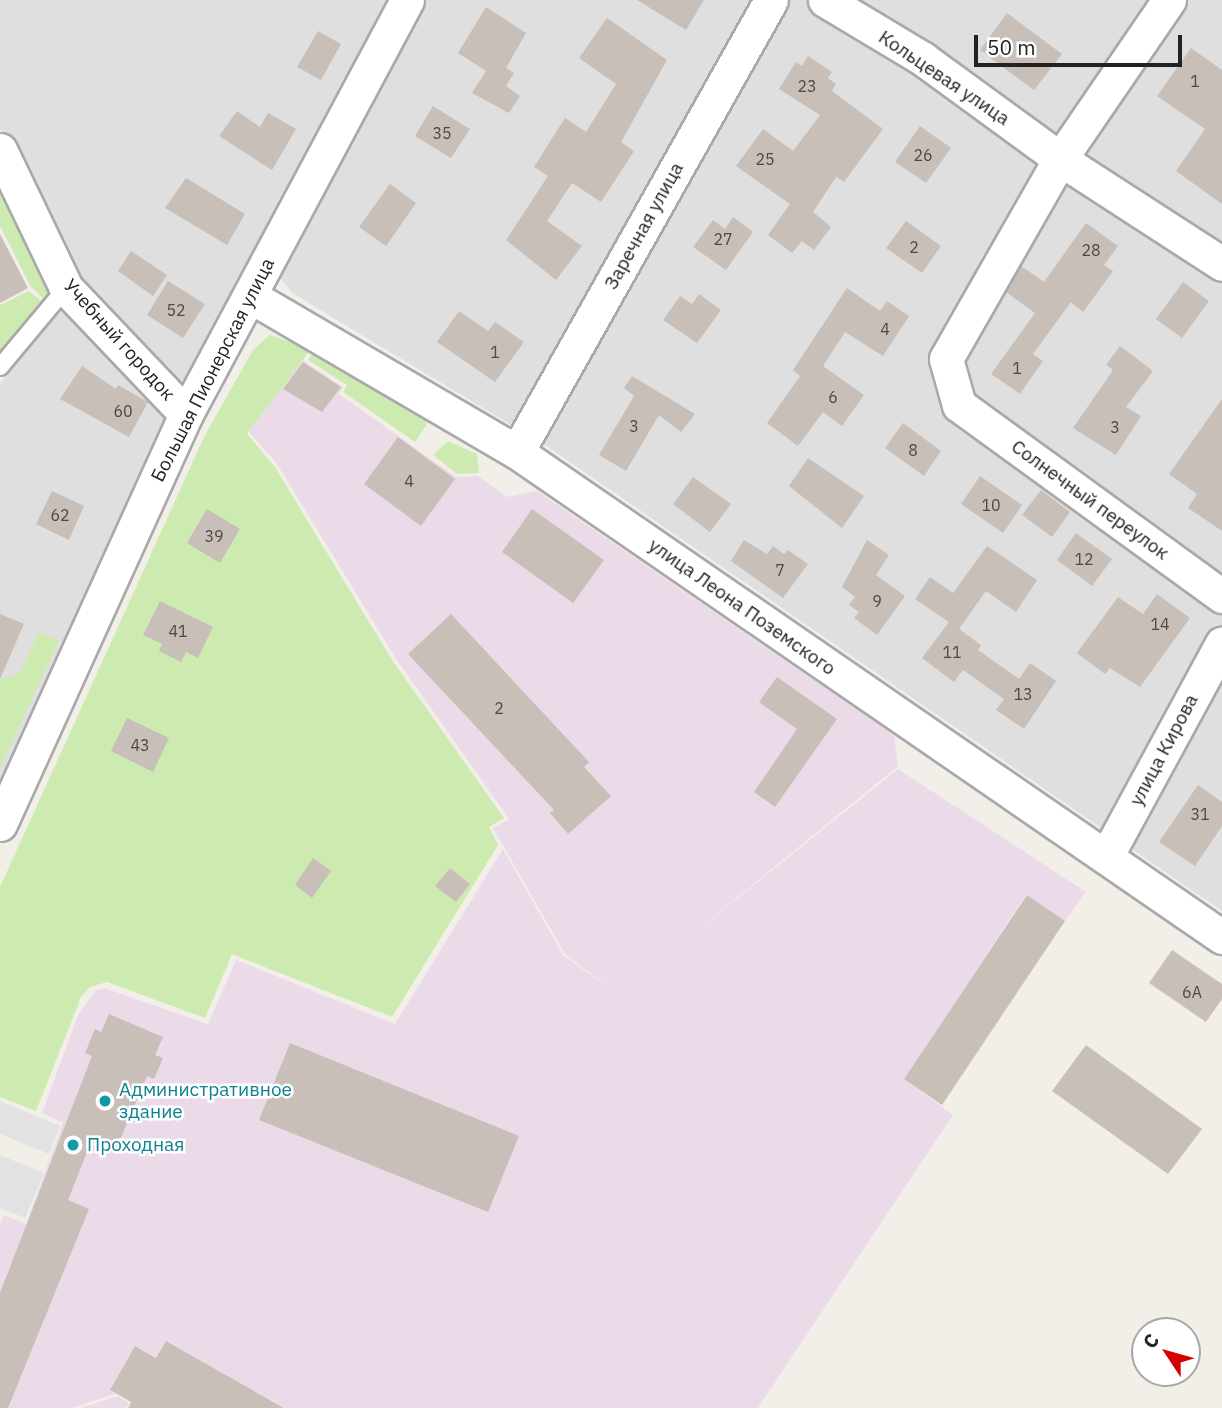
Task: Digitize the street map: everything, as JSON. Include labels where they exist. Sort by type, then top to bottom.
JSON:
[{"type":"street","name":"Большая Пионерская улица","points":[[0,824],[186,414],[407,0]]},
{"type":"street","name":"Заречная улица","points":[[517,452],[771,0]]},
{"type":"street","name":"Кольцевая улица","points":[[825,0],[923,59],[1060,159],[1222,264]]},
{"type":"street","points":[[1060,159],[1170,0]]},
{"type":"street","name":"Учебный городок","points":[[0,150],[66,288],[186,414]]},
{"type":"street","name":"Солнечный переулок","points":[[1060,159],[946,359],[959,405],[1222,596]]},
{"type":"street","name":"улица Леона Поземского","points":[[250,296],[517,452],[1222,937]]},
{"type":"street","name":"улица Кирова","points":[[1106,857],[1222,643]]},
{"type":"lane","points":[[0,367],[66,288]]},
{"type":"shaded area","points":[[0,0],[390,0],[184,379],[177,381],[76,285],[0,128]]},
{"type":"shaded area","points":[[423,0],[1222,0],[1222,911],[548,447],[292,293],[281,279],[301,230]]},
{"type":"shaded area","points":[[65,296],[171,412],[0,786],[0,384]]},
{"type":"shaded area","points":[[302,360],[343,387],[339,394],[456,477],[478,476],[507,497],[537,491],[894,735],[898,766],[647,971],[898,769],[1086,892],[1065,921],[1026,895],[904,1079],[953,1115],[758,1408],[285,1408],[166,1341],[156,1357],[135,1346],[110,1390],[115,1394],[72,1408],[0,1408],[0,1224],[4,1215],[26,1224],[63,1123],[42,1113],[78,1015],[95,991],[104,988],[208,1024],[236,960],[395,1024],[503,849],[563,955],[619,995],[565,954],[493,828],[509,819],[395,657],[277,464],[249,432]]},
{"type":"shaded area","points":[[0,1101],[60,1126],[49,1154],[0,1134]]},
{"type":"shaded area","points":[[0,1155],[44,1173],[25,1218],[0,1208]]},
{"type":"shaded area","points":[[118,1396],[129,1403],[126,1408],[81,1408]]},
{"type":"green space","points":[[0,172],[55,289],[46,301],[31,287],[0,226]]},
{"type":"green space","points":[[29,291],[46,305],[0,360],[0,305]]},
{"type":"green space","points":[[270,335],[311,349],[247,434],[275,467],[392,660],[504,818],[489,827],[498,845],[392,1017],[232,954],[205,1018],[107,982],[90,987],[81,997],[36,1111],[0,1097],[0,887],[205,435],[253,350]]},
{"type":"green space","points":[[314,351],[425,418],[427,424],[415,442],[343,392],[347,385],[308,360]]},
{"type":"green space","points":[[448,441],[477,454],[479,473],[457,474],[433,455]]},
{"type":"green space","points":[[39,632],[59,641],[0,768],[0,679],[18,675]]},
{"type":"building","points":[[637,0],[704,0],[686,30]]},
{"type":"building","points":[[486,7],[526,33],[506,68],[514,73],[506,86],[520,96],[509,113],[472,93],[486,71],[458,53]]},
{"type":"building","points":[[1007,13],[1062,54],[1034,90],[980,50]]},
{"type":"building","points":[[607,18],[667,60],[621,142],[634,151],[601,202],[572,183],[547,221],[582,246],[556,280],[506,240],[548,176],[534,167],[565,118],[586,132],[616,84],[579,58]]},
{"type":"building","points":[[318,31],[341,44],[321,80],[297,67]]},
{"type":"building","points":[[1191,48],[1222,70],[1222,204],[1176,171],[1205,129],[1157,96]]},
{"type":"building","points":[[808,56],[832,72],[828,78],[836,84],[832,91],[883,129],[844,182],[836,177],[813,212],[831,227],[814,250],[802,241],[792,253],[768,235],[790,204],[736,166],[763,129],[793,151],[820,115],[779,89],[796,62],[802,66]]},
{"type":"building","points":[[433,106],[470,129],[451,158],[415,136]]},
{"type":"building","points":[[237,111],[260,127],[268,113],[296,129],[272,170],[219,136]]},
{"type":"building","points":[[920,126],[951,148],[926,183],[895,162]]},
{"type":"building","points":[[186,178],[245,214],[227,245],[165,208]]},
{"type":"building","points":[[390,184],[416,203],[386,246],[359,227]]},
{"type":"building","points":[[733,217],[753,232],[726,270],[693,247],[713,220],[725,229]]},
{"type":"building","points":[[906,221],[941,246],[922,273],[886,248]]},
{"type":"building","points":[[1086,223],[1118,246],[1104,265],[1113,271],[1083,312],[1071,302],[1033,354],[1043,361],[1020,394],[991,374],[1035,313],[1006,292],[1021,266],[1044,282]]},
{"type":"building","points":[[0,234],[28,288],[0,303]]},
{"type":"building","points":[[131,251],[167,275],[153,296],[118,271]]},
{"type":"building","points":[[168,281],[205,304],[183,338],[147,315]]},
{"type":"building","points":[[1183,282],[1209,301],[1182,338],[1156,319]]},
{"type":"building","points":[[847,288],[880,311],[887,301],[909,316],[883,356],[845,332],[823,366],[864,395],[842,426],[823,412],[798,446],[767,423],[800,376],[793,370]]},
{"type":"building","points":[[699,294],[721,310],[697,343],[663,320],[680,296],[692,304]]},
{"type":"building","points":[[459,311],[488,331],[495,322],[524,342],[495,382],[437,342]]},
{"type":"building","points":[[1120,346],[1153,371],[1126,407],[1141,416],[1116,455],[1073,428],[1113,370],[1106,365]]},
{"type":"building","points":[[303,362],[341,387],[322,412],[283,389]]},
{"type":"building","points":[[82,366],[116,389],[118,385],[148,402],[129,437],[60,399]]},
{"type":"building","points":[[632,376],[695,414],[681,432],[659,415],[626,471],[599,455],[634,396],[624,388]]},
{"type":"building","points":[[1222,399],[1222,531],[1188,508],[1197,494],[1169,474]]},
{"type":"building","points":[[903,423],[941,451],[924,476],[885,448]]},
{"type":"building","points":[[398,437],[455,479],[421,526],[364,484]]},
{"type":"building","points":[[808,458],[864,496],[842,528],[789,486]]},
{"type":"building","points":[[980,476],[1022,505],[1003,533],[961,504]]},
{"type":"building","points":[[693,477],[731,504],[710,532],[673,504]]},
{"type":"building","points":[[1041,490],[1070,512],[1052,537],[1022,515]]},
{"type":"building","points":[[52,491],[84,506],[69,540],[36,524]]},
{"type":"building","points":[[207,509],[240,529],[220,563],[187,543]]},
{"type":"building","points":[[532,509],[604,560],[573,603],[502,552]]},
{"type":"building","points":[[1076,533],[1112,559],[1092,586],[1057,560]]},
{"type":"building","points":[[744,540],[767,554],[773,546],[784,554],[788,550],[808,564],[783,598],[731,561]]},
{"type":"building","points":[[867,540],[889,555],[876,575],[905,596],[877,635],[854,618],[859,612],[849,605],[855,597],[842,587]]},
{"type":"building","points":[[987,546],[1037,580],[1016,612],[986,591],[959,629],[981,645],[978,650],[1019,679],[1030,663],[1056,681],[1024,729],[996,710],[1004,699],[963,670],[954,682],[922,658],[949,622],[915,599],[930,577],[953,593]]},
{"type":"building","points":[[1157,594],[1190,618],[1140,687],[1110,668],[1105,674],[1077,653],[1118,597],[1143,614]]},
{"type":"building","points":[[160,601],[213,627],[198,658],[186,652],[181,662],[159,651],[162,644],[143,635]]},
{"type":"building","points":[[0,614],[24,624],[0,679]]},
{"type":"building","points":[[451,614],[589,762],[584,767],[611,796],[568,834],[550,813],[554,810],[408,654]]},
{"type":"building","points":[[777,677],[837,719],[775,807],[754,792],[797,729],[759,702]]},
{"type":"building","points":[[127,718],[169,738],[153,772],[111,751]]},
{"type":"building","points":[[1198,785],[1222,802],[1222,826],[1195,866],[1159,842]]},
{"type":"building","points":[[313,858],[331,871],[312,898],[295,885]]},
{"type":"building","points":[[450,868],[470,884],[456,902],[435,886]]},
{"type":"building","points":[[1027,895],[1065,921],[942,1105],[904,1079]]},
{"type":"building","points":[[1172,950],[1222,984],[1222,999],[1206,1022],[1149,983]]},
{"type":"building","points":[[109,1014],[163,1037],[155,1055],[163,1058],[154,1079],[147,1076],[117,1147],[93,1137],[68,1200],[89,1209],[8,1408],[0,1408],[0,1293],[92,1056],[85,1053],[95,1029],[101,1032]]},
{"type":"building","points":[[290,1043],[519,1136],[488,1212],[259,1120]]},
{"type":"building","points":[[1086,1045],[1202,1129],[1168,1174],[1052,1091]]},
{"type":"building","points":[[166,1341],[284,1408],[128,1408],[131,1402],[110,1390],[135,1346],[156,1358]]},
{"type":"place","name":"Административное здание","points":[[105,1101]]},
{"type":"place","name":"Проходная","points":[[73,1145]]}]
